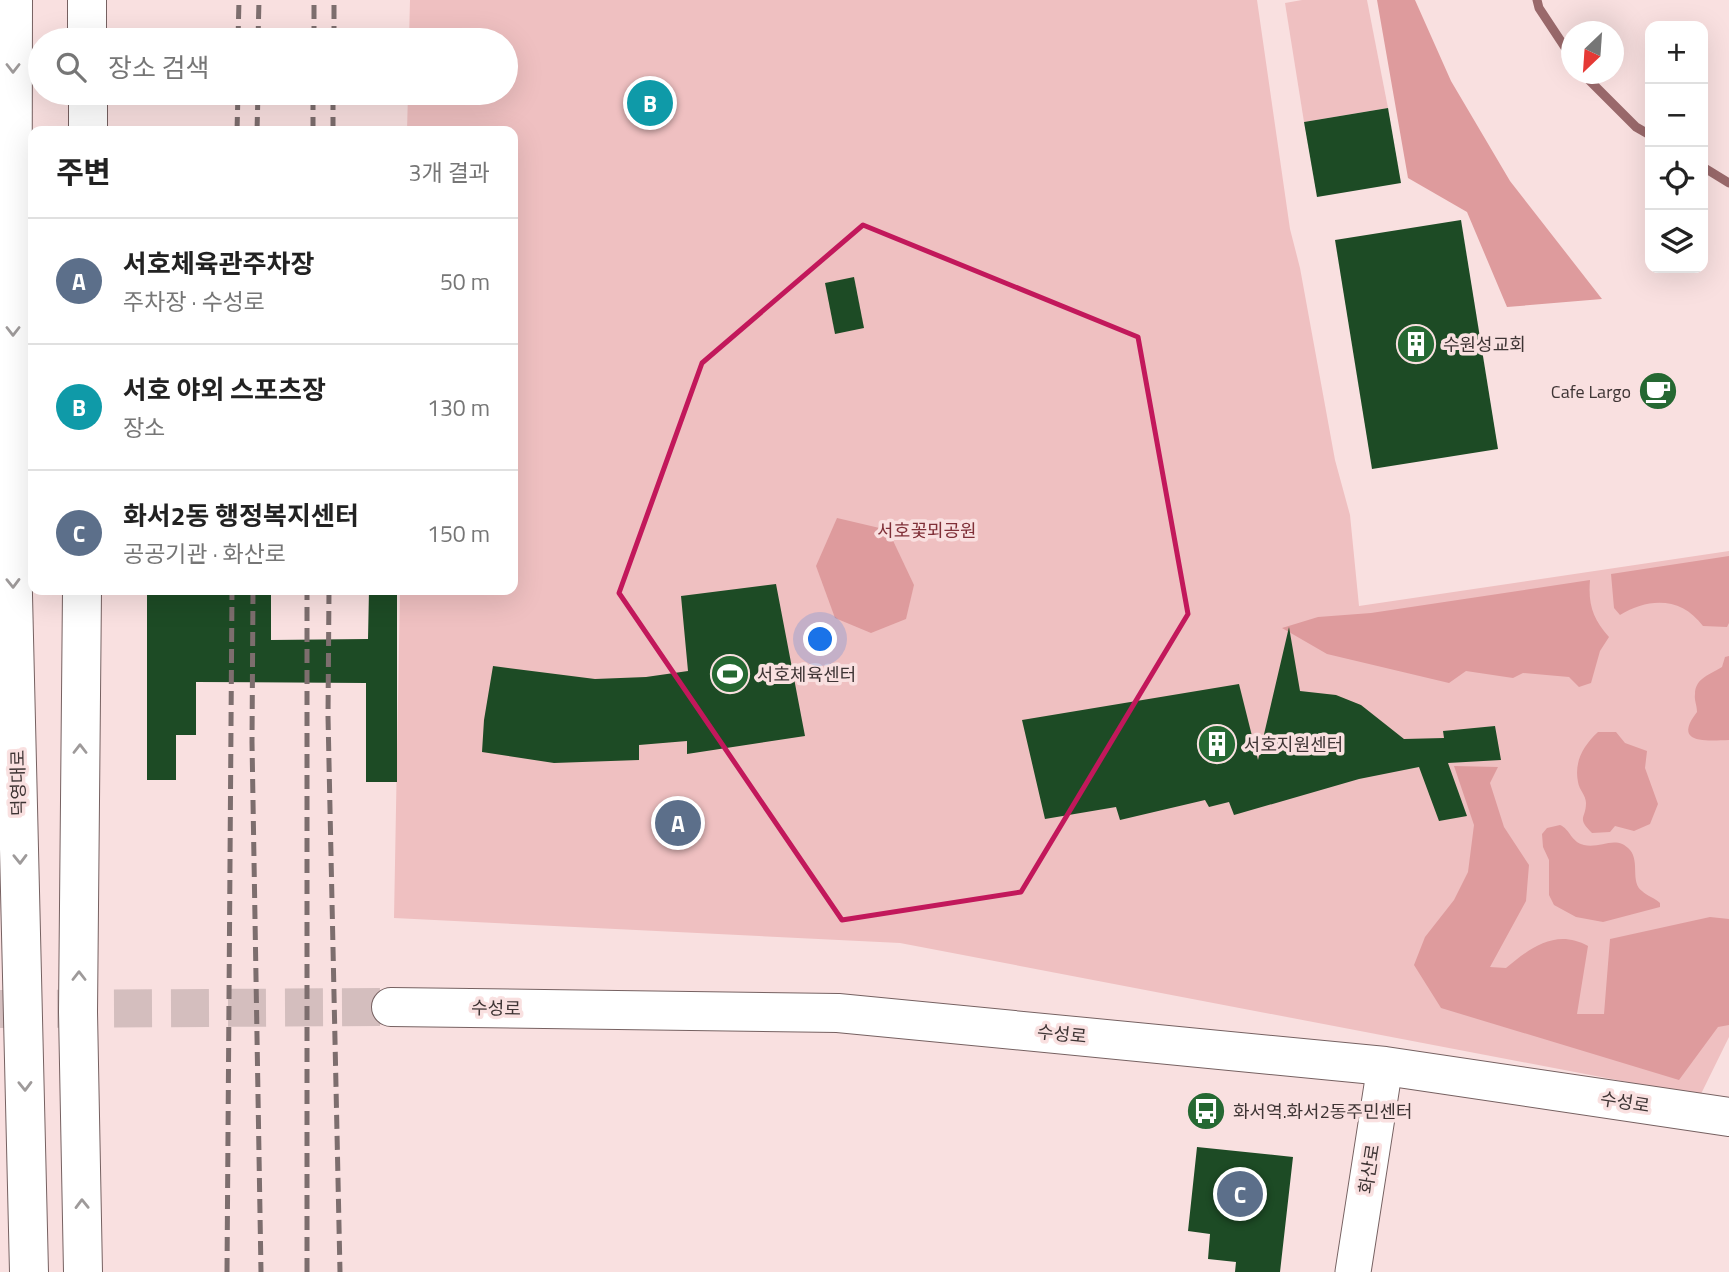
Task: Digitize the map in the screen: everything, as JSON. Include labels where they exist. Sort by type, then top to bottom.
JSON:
[{"type":"main road","name":"덕영대로","points":[[13,0],[12,482],[29,1272]]},
{"type":"main road","points":[[87,0],[88,28]]},
{"type":"main road","points":[[88,105],[88,126]]},
{"type":"main road","points":[[0,526],[12,482]]},
{"type":"main road","points":[[82,595],[78,1012],[83,1272]]},
{"type":"main road","name":"수성로","points":[[391,1007],[838,1013],[1385,1066],[1729,1117]]},
{"type":"street","name":"화산로","points":[[1353,1272],[1385,1066]]},
{"type":"highlighted area","points":[[863,225],[1138,337],[1188,614],[1021,892],[842,920],[619,593],[702,363]]},
{"type":"green space","name":"서호꽃뫼공원","points":[[410,0],[1257,0],[1290,229],[1300,268],[1335,460],[1350,515],[1359,606],[1729,551],[1729,1037],[1700,1096],[900,943],[394,918],[400,595],[518,595],[518,126],[407,126],[408,105],[518,105],[518,28],[409,28]]},
{"type":"green space","points":[[1302,0],[1367,0],[1388,108],[1304,122],[1285,3]]},
{"type":"shaded area","points":[[1377,0],[1415,0],[1451,81],[1510,181],[1602,299],[1507,307],[1467,212],[1408,178]]},
{"type":"shaded area","points":[[837,518],[888,530],[914,585],[906,619],[871,633],[835,618],[816,566]]},
{"type":"shaded area","points":[[1729,556],[1727,627],[1703,626],[1695,616],[1685,610],[1664,603],[1642,605],[1620,615],[1614,608],[1611,574]]},
{"type":"shaded area","points":[[1590,580],[1593,611],[1609,637],[1600,651],[1591,683],[1579,687],[1569,677],[1523,673],[1513,678],[1466,671],[1449,683],[1327,654],[1282,628],[1318,617],[1371,613]]},
{"type":"shaded area","points":[[1729,656],[1729,740],[1695,738],[1688,730],[1697,712],[1695,698],[1698,684],[1704,677],[1722,667],[1725,657]]},
{"type":"shaded area","points":[[1598,732],[1616,732],[1625,743],[1647,751],[1645,768],[1658,804],[1650,824],[1634,831],[1615,826],[1610,832],[1592,833],[1584,824],[1586,800],[1579,785],[1577,768],[1584,749]]},
{"type":"shaded area","points":[[1454,766],[1498,767],[1490,783],[1504,827],[1529,865],[1526,901],[1490,967],[1506,968],[1544,943],[1565,939],[1576,941],[1588,946],[1577,1014],[1604,1014],[1610,939],[1710,917],[1729,919],[1729,1025],[1718,1027],[1679,1080],[1441,1008],[1414,965],[1425,937],[1454,900],[1468,872],[1474,825]]},
{"type":"shaded area","points":[[1560,825],[1584,845],[1614,842],[1625,845],[1633,855],[1638,887],[1660,903],[1660,907],[1603,922],[1576,917],[1554,905],[1549,895],[1549,860],[1543,847],[1542,834],[1547,828]]},
{"type":"building","points":[[1388,108],[1401,183],[1317,197],[1304,122]]},
{"type":"building","name":"수원성교회","points":[[1461,220],[1498,449],[1372,469],[1335,240]]},
{"type":"building","points":[[854,277],[864,328],[835,334],[825,283]]},
{"type":"building","name":"서호체육센터","points":[[776,584],[805,736],[687,754],[687,741],[639,745],[639,760],[554,763],[482,752],[493,666],[595,679],[646,677],[688,671],[681,596]]},
{"type":"building","points":[[147,595],[271,595],[271,640],[368,639],[369,595],[397,595],[397,782],[366,782],[366,683],[196,682],[196,735],[176,735],[176,780],[147,780]]},
{"type":"building","name":"서호지원센터","points":[[1289,627],[1300,691],[1336,695],[1361,705],[1404,739],[1444,738],[1443,731],[1495,726],[1501,760],[1448,763],[1467,816],[1439,821],[1419,767],[1359,779],[1234,815],[1229,802],[1209,807],[1205,800],[1120,820],[1116,807],[1045,819],[1022,720],[1239,684],[1258,760]]},
{"type":"building","points":[[1197,1147],[1293,1157],[1280,1272],[1235,1272],[1236,1262],[1208,1259],[1210,1234],[1188,1231]]},
{"type":"waterway","points":[[1537,0],[1539,8],[1561,41]]},
{"type":"waterway","points":[[1593,84],[1636,127],[1645,132]]},
{"type":"waterway","points":[[1708,170],[1729,183]]},
{"type":"tunnel","points":[[0,1009],[391,1007]]},
{"type":"railway","points":[[238,28],[239,0]]},
{"type":"railway","points":[[258,28],[259,0]]},
{"type":"railway","points":[[314,0],[314,28]]},
{"type":"railway","points":[[334,0],[334,28]]},
{"type":"railway","points":[[237,126],[238,105]]},
{"type":"railway","points":[[257,126],[258,105]]},
{"type":"railway","points":[[313,105],[313,126]]},
{"type":"railway","points":[[333,105],[333,126]]},
{"type":"railway","points":[[227,1272],[232,595]]},
{"type":"railway","points":[[253,595],[252,742],[261,1272]]},
{"type":"railway","points":[[307,595],[307,1272]]},
{"type":"railway","points":[[329,595],[328,716],[340,1272]]},
{"type":"place","name":"서호 야외 스포츠장","points":[[650,103]]},
{"type":"place","name":"수원성교회","points":[[1416,344]]},
{"type":"place","name":"Cafe Largo","points":[[1658,391]]},
{"type":"place","name":"서호체육센터","points":[[730,674]]},
{"type":"place","name":"서호지원센터","points":[[1217,744]]},
{"type":"place","name":"서호체육관주차장","points":[[678,823]]},
{"type":"place","name":"화서역.화서2동주민센터","points":[[1206,1111]]},
{"type":"place","name":"화서2동 행정복지센터","points":[[1240,1194]]}]
